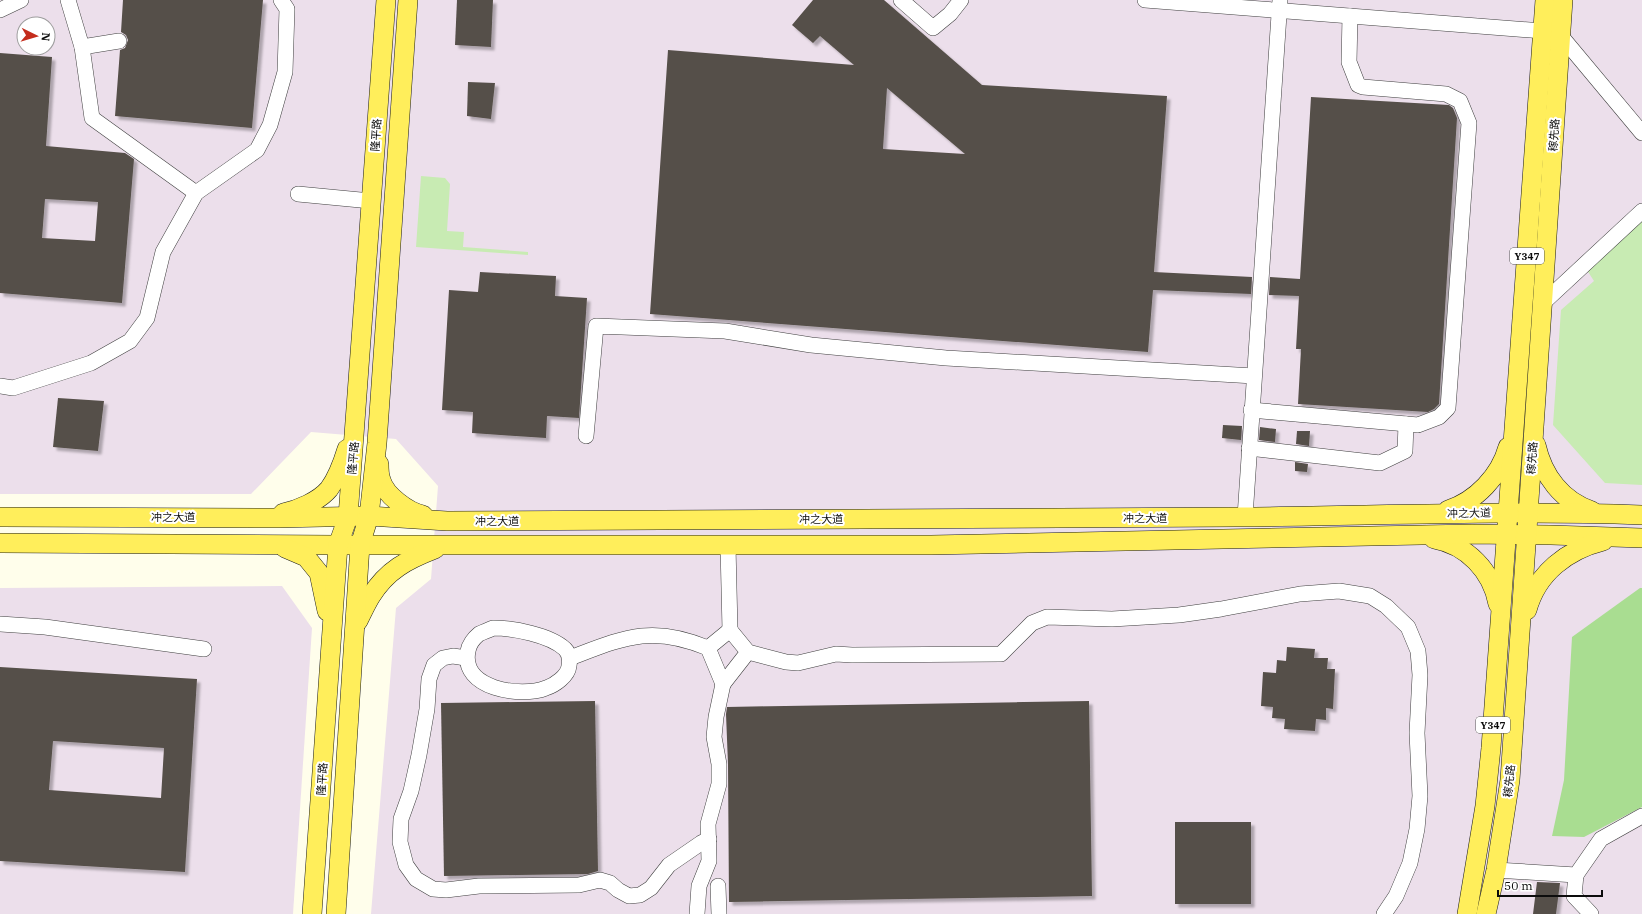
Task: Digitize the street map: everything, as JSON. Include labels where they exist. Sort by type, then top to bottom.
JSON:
[{"type":"main road","name":"隆平路","points":[[312,914],[338,545],[348,517],[356,423],[386,0]]},
{"type":"main road","name":"隆平路","points":[[336,914],[360,545],[369,516],[377,443],[408,0]]},
{"type":"main road","name":"稼先路","points":[[1467,914],[1485,806],[1545,0]]},
{"type":"main road","name":"稼先路","points":[[1486,914],[1496,870],[1510,780],[1563,0]]},
{"type":"main road","points":[[250,518],[291,511],[314,501],[329,489],[341,468],[356,423]]},
{"type":"main road","points":[[1438,513],[1459,507],[1487,484],[1499,469],[1508,450],[1514,426]]},
{"type":"main road","points":[[1534,434],[1539,458],[1547,476],[1558,490],[1571,501],[1586,509],[1601,514]]},
{"type":"main road","points":[[377,443],[381,481],[391,496],[405,508],[417,514],[447,521]]},
{"type":"main road","name":"冲之大道","points":[[0,517],[250,518],[369,516],[447,521],[1245,517],[1438,513],[1601,514],[1642,516]]},
{"type":"main road","name":"冲之大道","points":[[0,543],[728,546],[931,545],[1506,534],[1642,538]]},
{"type":"main road","points":[[1411,535],[1439,540],[1460,548],[1475,560],[1488,575],[1496,594],[1500,618]]},
{"type":"main road","points":[[1520,636],[1528,606],[1538,582],[1554,565],[1573,552],[1593,544],[1618,537]]},
{"type":"main road","points":[[253,545],[288,548],[306,557],[319,573],[332,634]]},
{"type":"main road","points":[[355,625],[370,596],[383,580],[395,569],[410,559],[446,545]]},
{"type":"lane","points":[[0,10],[21,0]]},
{"type":"lane","points":[[68,0],[82,47],[92,118],[196,192]]},
{"type":"lane","points":[[0,386],[14,388],[91,363],[130,341],[146,318],[163,252],[196,192],[257,150],[270,125],[285,72],[287,8],[281,0]]},
{"type":"lane","points":[[901,0],[933,28],[950,14],[961,0]]},
{"type":"lane","points":[[1145,0],[1280,5],[1350,16],[1543,31]]},
{"type":"lane","points":[[1245,517],[1251,410],[1280,5]]},
{"type":"lane","points":[[1251,410],[1418,425],[1439,417],[1448,408],[1469,123],[1460,101],[1446,94],[1363,87],[1358,85],[1349,62],[1350,16]]},
{"type":"lane","points":[[1561,36],[1642,133]]},
{"type":"lane","points":[[82,47],[119,41]]},
{"type":"lane","points":[[298,194],[371,201]]},
{"type":"lane","points":[[1542,304],[1642,211]]},
{"type":"lane","points":[[586,436],[596,326],[725,331],[811,345],[946,358],[1254,376]]},
{"type":"lane","points":[[1249,448],[1380,463],[1405,451],[1406,424]]},
{"type":"lane","points":[[728,546],[730,630],[748,652],[794,663],[836,654],[1001,654],[1032,623],[1048,617],[1112,619],[1179,615],[1221,609],[1300,594],[1326,592],[1347,592],[1370,596],[1386,606],[1408,628],[1418,651],[1420,675],[1416,733],[1420,796],[1417,829],[1410,863],[1396,896],[1384,914]]},
{"type":"lane","points":[[0,624],[45,627],[204,649]]},
{"type":"lane","points":[[493,628],[512,628],[534,634],[566,650],[570,658],[569,670],[561,679],[547,688],[527,693],[505,691],[486,684],[472,673],[466,658],[469,646],[478,635],[493,628]]},
{"type":"lane","points":[[708,648],[730,630]]},
{"type":"lane","points":[[570,658],[617,640],[642,635],[667,635],[690,641],[708,648],[723,684]]},
{"type":"lane","points":[[697,914],[700,886],[709,861],[708,824],[719,784],[719,764],[714,737],[716,717],[723,684],[748,652]]},
{"type":"lane","points":[[466,658],[453,656],[443,658],[434,665],[429,678],[427,709],[419,755],[411,791],[401,819],[400,842],[406,865],[416,879],[433,889],[446,890],[479,886],[573,885],[600,880],[610,883],[618,890],[629,896],[640,895],[651,888],[669,865],[701,842],[709,839]]},
{"type":"lane","points":[[1591,914],[1574,896],[1576,874],[1601,839],[1642,816]]},
{"type":"lane","points":[[1496,870],[1576,874]]},
{"type":"lane","points":[[718,886],[719,914]]},
{"type":"shaded area","points":[[0,0],[1642,0],[1642,914],[371,914],[396,608],[431,579],[438,486],[396,439],[311,432],[251,494],[0,494]]},
{"type":"shaded area","points":[[282,586],[312,628],[293,914],[0,914],[0,588]]},
{"type":"green space","points":[[421,176],[445,178],[450,184],[447,231],[464,232],[463,247],[528,252],[528,255],[416,247]]},
{"type":"green space","points":[[1642,212],[1642,485],[1605,483],[1553,425],[1561,310],[1594,281],[1581,261]]},
{"type":"green space","points":[[1642,588],[1642,807],[1584,837],[1552,836],[1564,780],[1572,637]]},
{"type":"building","points":[[123,0],[263,0],[252,128],[115,116],[120,50],[125,48],[128,40],[126,35],[121,32]]},
{"type":"building","points":[[457,0],[493,0],[491,47],[455,45]]},
{"type":"building","points":[[813,0],[884,0],[982,85],[1167,96],[1154,272],[1252,277],[1251,294],[1153,290],[1148,352],[650,314],[668,50],[854,65],[820,36],[813,43],[792,25]],"holes":[[[887,88],[965,154],[883,149]]]},
{"type":"building","points":[[0,53],[16,54],[16,56],[52,57],[46,146],[125,153],[134,159],[122,303],[0,293]],"holes":[[[45,199],[98,202],[95,241],[42,238]]]},
{"type":"building","points":[[468,82],[495,83],[491,119],[467,116]]},
{"type":"building","points":[[1311,97],[1449,105],[1453,108],[1457,118],[1439,404],[1428,412],[1298,404],[1301,349],[1296,349],[1299,296],[1269,295],[1270,277],[1300,279]]},
{"type":"building","points":[[480,272],[556,276],[555,296],[587,298],[579,418],[547,416],[546,438],[472,433],[473,412],[442,410],[449,290],[478,292]]},
{"type":"building","points":[[58,398],[104,401],[98,451],[53,447]]},
{"type":"building","points":[[1223,425],[1242,426],[1241,440],[1222,438]]},
{"type":"building","points":[[1260,427],[1276,429],[1275,442],[1259,440]]},
{"type":"building","points":[[1297,431],[1310,431],[1309,446],[1296,444]]},
{"type":"building","points":[[1295,462],[1308,464],[1307,472],[1295,471]]},
{"type":"building","points":[[1287,647],[1315,649],[1314,658],[1328,658],[1327,669],[1335,669],[1333,709],[1326,708],[1326,720],[1316,719],[1315,731],[1284,729],[1285,719],[1272,718],[1273,707],[1261,706],[1263,672],[1276,673],[1277,660],[1286,661]]},
{"type":"building","points":[[0,667],[197,679],[185,872],[0,861]],"holes":[[[53,741],[164,748],[161,798],[49,790]]]},
{"type":"building","points":[[595,701],[598,871],[588,874],[444,876],[441,703]]},
{"type":"building","points":[[1089,701],[1092,896],[729,902],[727,707]]},
{"type":"building","points":[[1175,822],[1251,822],[1251,904],[1175,904]]},
{"type":"building","points":[[1537,882],[1560,883],[1556,914],[1533,914]]}]
